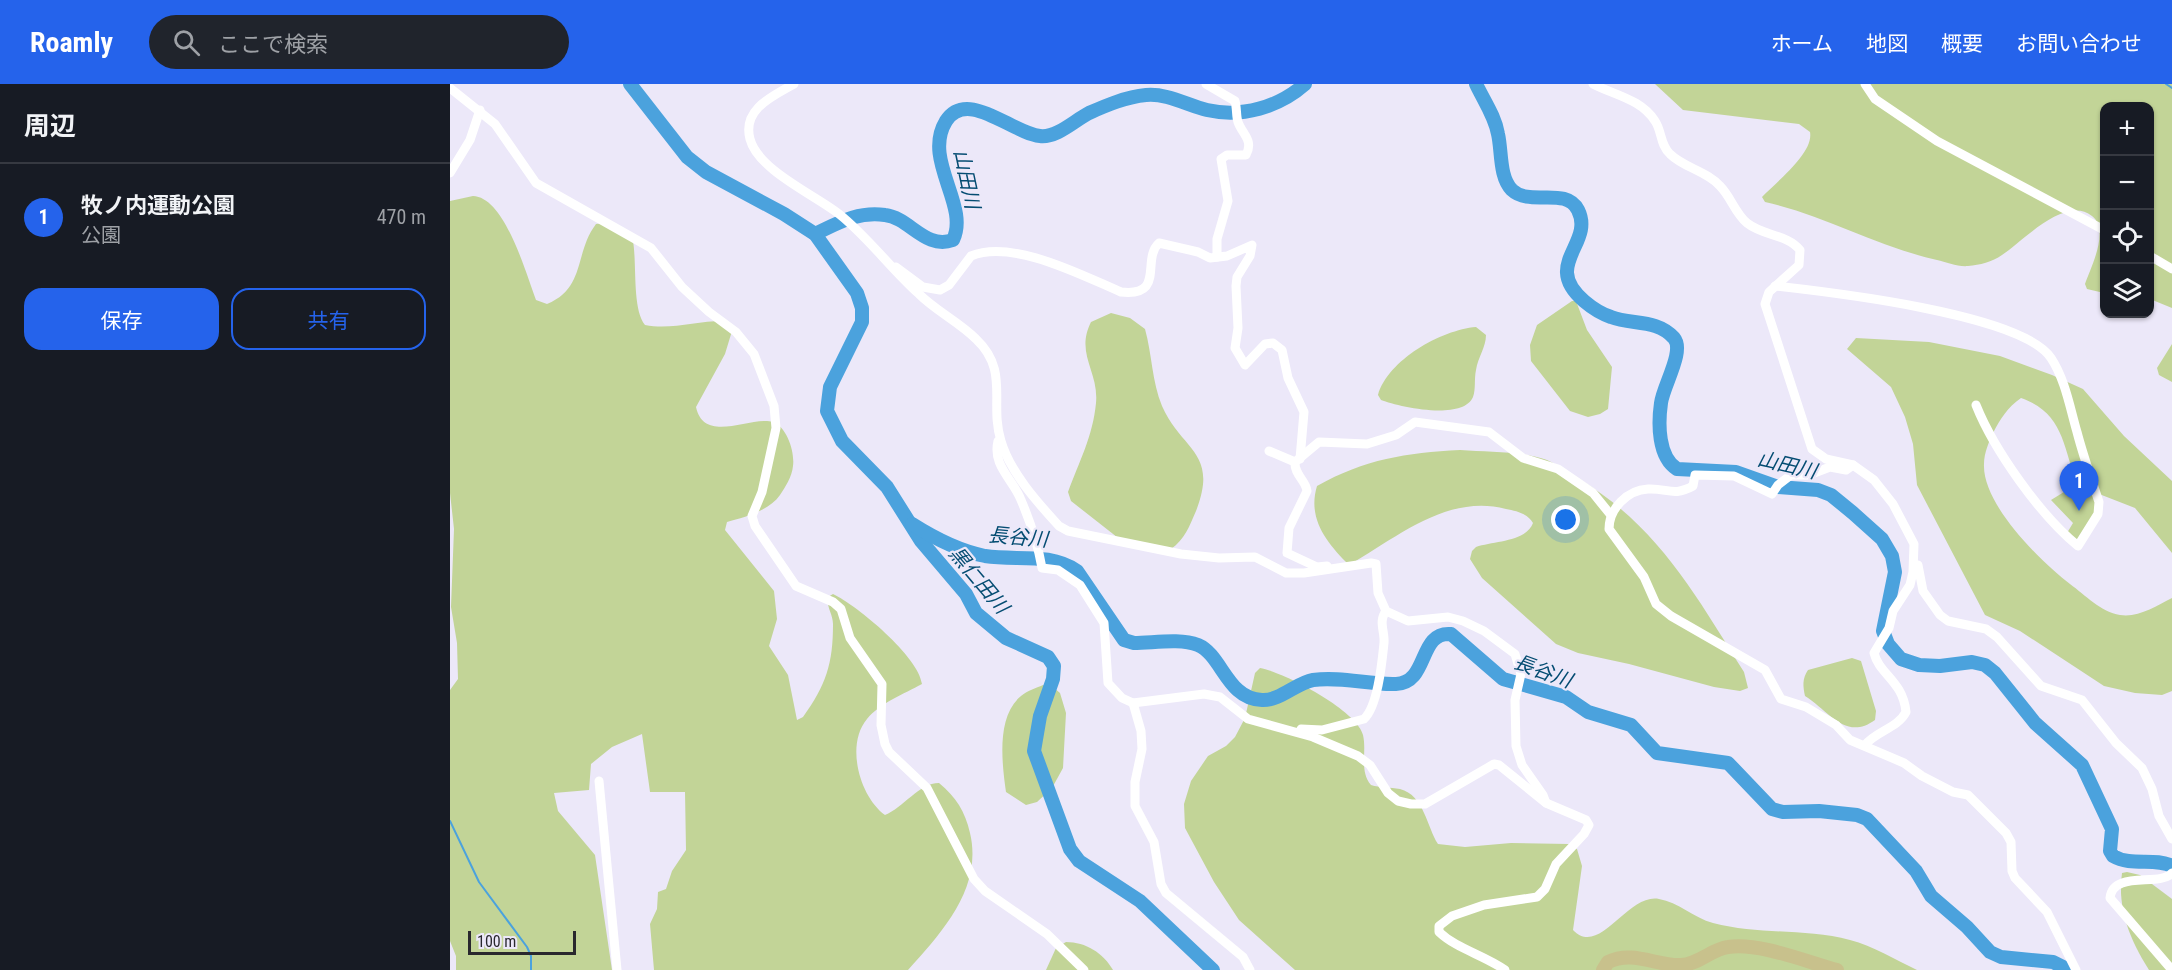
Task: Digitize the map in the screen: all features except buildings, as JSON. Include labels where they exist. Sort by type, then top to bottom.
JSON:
[{"type":"main road","points":[[1603,970],[1608,962],[1628,956],[1679,965],[1691,964],[1727,946],[1751,947],[1837,970]]},
{"type":"street","points":[[794,84],[755,110],[749,123],[750,140],[765,161],[787,180],[839,214],[921,297],[976,339],[988,352],[998,380],[1000,439],[998,459],[1004,475],[1013,482],[1021,499],[1042,568],[1068,574],[1080,585],[1104,623],[1108,683],[1122,699],[1133,703],[1212,695],[1226,701],[1248,719],[1313,737],[1358,756],[1370,765],[1388,793],[1398,801],[1411,804],[1425,804],[1494,764],[1499,765],[1546,803],[1586,820],[1589,825],[1584,834],[1556,864],[1545,889],[1537,897],[1484,905],[1452,916],[1439,926],[1439,932],[1450,942],[1475,952],[1505,970]]},
{"type":"street","points":[[1206,84],[1233,98],[1240,126],[1247,135],[1249,150],[1246,155],[1238,157],[1227,155],[1221,159],[1228,201],[1217,239],[1217,257]]},
{"type":"street","points":[[1593,84],[1631,100],[1642,108],[1659,126],[1662,142],[1668,153],[1714,180],[1747,223],[1770,236],[1795,244],[1801,256],[1798,265],[1766,297],[1766,312],[1812,449],[1826,459],[1853,465],[1864,471],[1886,494],[1914,544],[1923,591],[1940,615],[1948,621],[1986,629],[1997,637],[2041,686],[2082,700],[2116,743],[2142,768],[2152,789],[2159,816],[2172,839]]},
{"type":"street","points":[[1865,84],[1875,99],[1937,141],[2100,228]]},
{"type":"street","points":[[450,88],[480,110],[500,130],[536,183],[651,248],[682,287],[746,342],[754,354],[768,388],[776,419],[776,436],[762,492],[753,510],[752,520],[755,526],[795,585],[833,602],[841,609],[850,638],[882,684],[881,725],[885,744],[889,752],[927,788],[974,879],[986,891],[1038,927],[1084,970]]},
{"type":"street","points":[[450,172],[470,140],[480,110]]},
{"type":"street","points":[[891,268],[902,270],[923,287],[940,290],[949,285],[971,256],[1018,253],[1053,263],[1120,292],[1129,293],[1143,289],[1148,283],[1154,249],[1159,243],[1198,252],[1210,258],[1252,245],[1250,256],[1237,277],[1236,353],[1245,365],[1264,344],[1273,343],[1282,350],[1288,378],[1304,412],[1296,471],[1306,484],[1307,491],[1289,528],[1287,553],[1317,567]]},
{"type":"street","points":[[2154,258],[2172,269]]},
{"type":"street","points":[[1775,286],[1847,294],[1926,308],[2016,335],[2037,345],[2051,357],[2064,387],[2098,502],[2098,514],[2078,546],[2036,503],[1986,432],[1976,405]]},
{"type":"street","points":[[1297,461],[1311,446],[1319,442],[1367,444],[1396,435],[1415,422],[1489,432],[1523,458],[1558,469],[1593,493],[1611,514]]},
{"type":"street","points":[[1000,439],[1008,463],[1016,474],[1049,516],[1068,531],[1181,554],[1219,558],[1255,557],[1286,573],[1305,573],[1371,562],[1378,566],[1378,593],[1386,611],[1413,622],[1456,618],[1484,632],[1515,654],[1520,666],[1517,685],[1516,746],[1522,765],[1546,803]]},
{"type":"street","points":[[1269,451],[1297,461]]},
{"type":"street","points":[[1853,465],[1846,470],[1830,466],[1809,475],[1791,475],[1772,494],[1734,476],[1695,476],[1693,486],[1681,492],[1642,490],[1621,502],[1611,514],[1609,529],[1644,577],[1656,604],[1671,616],[1765,670],[1781,699],[1806,707],[1836,725],[1850,741],[1866,745],[1904,763],[1922,776],[1953,792],[1968,795],[2006,833],[2011,842],[2012,871],[2015,878],[2047,912],[2076,970]]},
{"type":"street","points":[[1866,745],[1879,732],[1898,722],[1906,712],[1896,683],[1875,657],[1875,649],[1884,636],[1893,611],[1910,585],[1915,555]]},
{"type":"street","points":[[1286,573],[1358,562],[1364,564]]},
{"type":"street","points":[[1286,730],[1322,730],[1364,719],[1378,684],[1384,643],[1381,620],[1386,611]]},
{"type":"street","points":[[1133,703],[1141,731],[1142,749],[1135,782],[1135,806],[1154,842],[1161,885],[1166,893],[1242,957],[1250,970]]},
{"type":"street","points":[[599,781],[617,970]]},
{"type":"street","points":[[2172,873],[2165,878],[2123,883],[2113,888],[2110,898],[2172,970]]},
{"type":"green space","points":[[1655,84],[2172,84],[2172,308],[2154,301],[2154,102],[2100,102],[2100,292],[2087,289],[2085,284],[2098,249],[2099,230],[2092,216],[2081,211],[2070,211],[2057,215],[1994,260],[1960,266],[1915,254],[1808,215],[1765,202],[1762,197],[1793,167],[1810,140],[1810,132],[1799,124],[1683,110]]},
{"type":"green space","points":[[473,196],[484,200],[495,209],[504,222],[520,256],[536,300],[547,304],[568,289],[578,269],[589,235],[596,224],[611,222],[633,241],[638,308],[645,325],[674,326],[723,321],[732,331],[725,354],[696,407],[701,418],[708,424],[718,427],[764,421],[773,422],[786,434],[791,447],[792,470],[780,495],[763,509],[727,522],[725,530],[774,591],[777,619],[769,646],[788,675],[797,720],[803,717],[811,705],[827,674],[832,651],[833,624],[828,597],[833,594],[857,609],[886,633],[910,660],[922,684],[872,713],[860,730],[856,756],[858,770],[869,796],[885,815],[918,791],[939,783],[959,805],[968,825],[972,853],[971,872],[965,890],[946,924],[908,970],[654,970],[650,924],[657,909],[658,892],[666,889],[672,871],[686,850],[685,792],[650,792],[642,734],[612,747],[591,764],[589,790],[554,793],[558,811],[595,855],[612,970],[456,970],[456,956],[450,941],[450,690],[458,679],[457,643],[451,607],[454,529],[450,493],[450,201]]},
{"type":"green space","points":[[1572,301],[1576,301],[1587,330],[1612,367],[1608,409],[1588,417],[1570,411],[1531,361],[1530,345],[1537,325]]},
{"type":"green space","points":[[1111,313],[1130,318],[1145,329],[1162,406],[1201,464],[1202,491],[1196,511],[1183,537],[1171,549],[1122,541],[1071,501],[1068,492],[1089,438],[1096,403],[1094,381],[1086,353],[1087,333],[1091,322]]},
{"type":"green space","points":[[1476,327],[1486,335],[1486,339],[1475,373],[1474,394],[1467,404],[1457,409],[1430,410],[1381,400],[1378,395],[1384,382],[1404,359],[1447,334]]},
{"type":"green space","points":[[1856,338],[1929,342],[2000,356],[2083,389],[2124,436],[2172,481],[2172,553],[2135,508],[2094,492],[2097,508],[2077,541],[2067,533],[2073,523],[2051,500],[2077,484],[2060,433],[2054,422],[2035,404],[2021,398],[2008,410],[1993,433],[1984,460],[1986,480],[1992,496],[2015,530],[2058,574],[2094,602],[2113,613],[2133,615],[2147,611],[2172,598],[2172,691],[2162,695],[2135,693],[2104,686],[2020,631],[1985,615],[1917,485],[1913,444],[1905,417],[1891,387],[1847,349]]},
{"type":"green space","points":[[2172,344],[2172,382],[2159,375],[2157,368]]},
{"type":"green space","points":[[1460,450],[1515,453],[1547,460],[1607,498],[1654,541],[1674,565],[1744,672],[1748,688],[1740,691],[1714,687],[1578,653],[1556,644],[1482,578],[1470,559],[1476,547],[1509,540],[1524,534],[1529,529],[1533,523],[1528,517],[1517,512],[1485,506],[1464,507],[1443,513],[1404,531],[1349,565],[1333,548],[1317,520],[1315,498],[1317,486],[1352,469],[1386,459]]},
{"type":"green space","points":[[1852,658],[1861,661],[1876,711],[1875,720],[1865,726],[1847,726],[1838,722],[1805,696],[1803,686],[1808,670]]},
{"type":"green space","points":[[1260,668],[1286,677],[1319,694],[1348,715],[1358,725],[1363,735],[1364,768],[1367,780],[1371,785],[1400,789],[1415,798],[1438,844],[1465,847],[1511,843],[1569,844],[1577,849],[1582,866],[1573,930],[1583,936],[1593,936],[1604,931],[1636,905],[1647,900],[1659,899],[1673,903],[1706,921],[1730,927],[1816,934],[1850,940],[1876,949],[1917,970],[1295,970],[1239,920],[1214,882],[1185,828],[1184,804],[1191,781],[1208,756],[1226,746],[1235,737],[1245,718],[1255,673]]},
{"type":"green space","points":[[1043,685],[1053,687],[1060,693],[1066,713],[1063,768],[1052,788],[1037,802],[1026,805],[1006,792],[1002,755],[1004,728],[1013,705],[1023,694]]},
{"type":"green space","points":[[2122,873],[2140,875],[2172,899],[2172,970],[2149,970],[2136,947],[2126,924],[2121,899]]},
{"type":"green space","points":[[1066,942],[1087,946],[1104,958],[1113,970],[1046,970],[1056,948]]},
{"type":"waterway","name":"長谷川","points":[[630,84],[687,157],[706,172],[784,214],[815,234],[857,293],[862,308],[862,322],[830,387],[827,411],[842,441],[887,487],[921,541],[966,594],[976,613],[1006,638],[1048,657],[1054,666],[1053,679],[1040,716],[1034,751],[1070,849],[1079,861],[1140,901],[1213,970]]},
{"type":"waterway","name":"山田川","points":[[815,234],[848,219],[875,214],[894,217],[934,241],[953,240],[957,226],[956,212],[939,151],[940,136],[946,121],[955,112],[966,109],[978,110],[1029,133],[1046,136],[1096,110],[1139,96],[1162,96],[1207,110],[1233,113],[1259,109],[1272,104],[1284,99],[1305,84]]},
{"type":"waterway","name":"山田川","points":[[1476,84],[1497,127],[1503,171],[1512,190],[1528,197],[1565,199],[1578,210],[1581,222],[1580,233],[1571,254],[1567,276],[1572,288],[1584,301],[1604,314],[1652,325],[1674,338],[1677,351],[1661,403],[1660,420],[1663,448],[1671,464],[1677,469],[1736,472],[1778,487],[1818,490],[1831,495],[1882,539],[1892,556],[1895,572],[1883,631],[1888,644],[1901,659],[1919,665],[1940,666],[1972,662],[1985,665],[1995,673],[2035,723],[2082,765],[2112,829],[2110,851],[2113,856],[2128,861],[2158,862],[2172,866]]},
{"type":"waterway","points":[[2166,84],[2172,88]]},
{"type":"waterway","name":"長谷川","points":[[912,524],[947,543],[975,554],[1044,559],[1066,565],[1077,571],[1124,640],[1134,643],[1175,641],[1198,645],[1206,650],[1233,685],[1250,698],[1269,700],[1313,680],[1334,679],[1386,684],[1406,681],[1414,675],[1433,640],[1441,635],[1451,634],[1503,679],[1566,697],[1588,712],[1631,725],[1657,753],[1728,763],[1772,809],[1783,812],[1819,811],[1857,815],[1867,819],[1916,871],[1931,896],[1967,927],[1990,952],[2001,957],[2053,962],[2069,970]]},
{"type":"waterway","points":[[450,821],[479,882],[527,947],[531,956],[531,970]]},
{"type":"place","name":"牧ノ内運動公園","points":[[2079,511]]},
{"type":"water label","name":"黒仁田川","points":[[979,580]]}]
